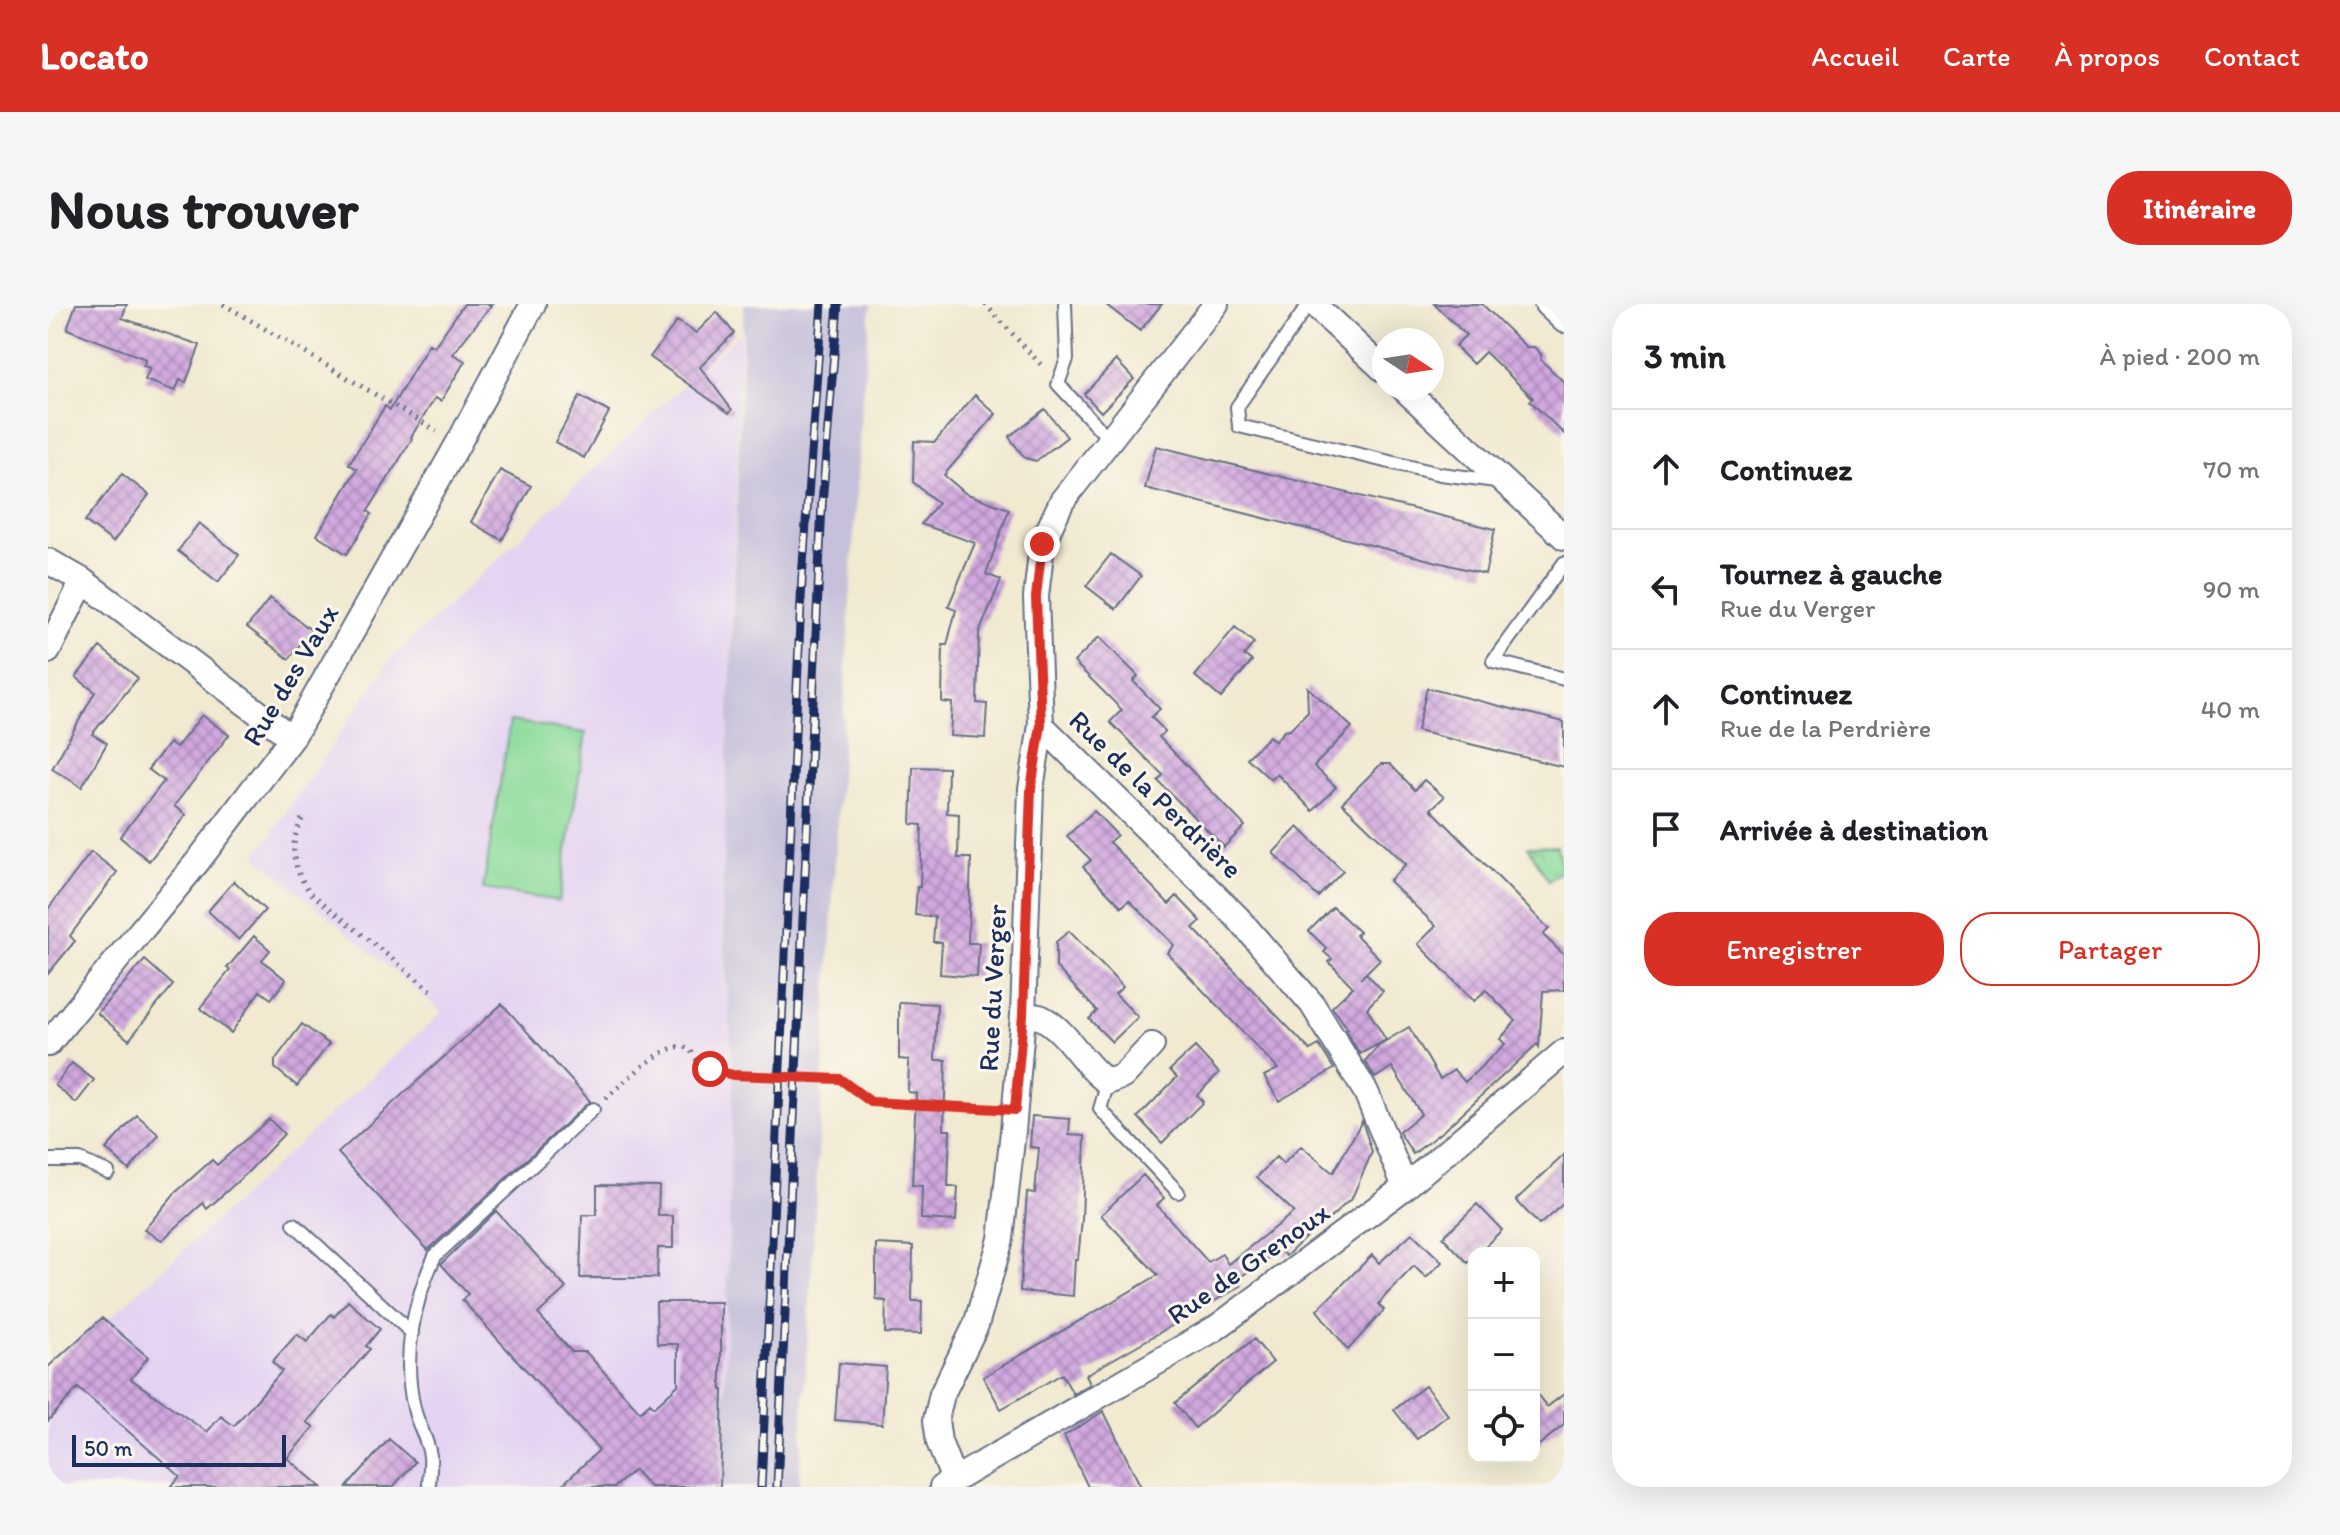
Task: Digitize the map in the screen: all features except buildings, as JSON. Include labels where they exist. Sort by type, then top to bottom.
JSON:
[{"type":"street","name":"Rue des Vaux","points":[[48,1044],[198,861],[292,738],[533,304]]},
{"type":"street","name":"Rue de la Perdrière","points":[[1216,304],[1062,501],[1042,544],[1036,597],[1041,725],[1237,917],[1312,1004],[1366,1092],[1405,1187]]},
{"type":"street","points":[[1311,304],[1372,359]]},
{"type":"street","points":[[1547,304],[1564,320]]},
{"type":"street","points":[[1416,400],[1564,537]]},
{"type":"street","points":[[48,561],[83,581],[292,738]]},
{"type":"street","points":[[48,651],[83,581]]},
{"type":"street","name":"Rue du Verger","points":[[948,1483],[936,1420],[942,1394],[976,1325],[1001,1239],[1023,1015],[1031,789],[1041,725]]},
{"type":"street","points":[[1023,1015],[1041,1018],[1049,1024],[1095,1073],[1108,1082],[1123,1076],[1152,1045]]},
{"type":"street","name":"Rue de Grenoux","points":[[948,1483],[1216,1328],[1405,1187],[1564,1052]]},
{"type":"lane","points":[[1065,304],[1067,359],[1058,384],[1110,440]]},
{"type":"lane","points":[[1311,304],[1237,407],[1239,426],[1440,474],[1504,481]]},
{"type":"lane","points":[[1564,563],[1493,661],[1564,679]]},
{"type":"lane","points":[[1108,1082],[1100,1109],[1178,1192]]},
{"type":"lane","points":[[429,1487],[430,1454],[414,1408],[411,1377],[414,1312],[423,1282],[435,1256],[593,1109]]},
{"type":"lane","points":[[48,1160],[80,1160],[108,1172]]},
{"type":"lane","points":[[294,1224],[412,1333]]},
{"type":"path","points":[[223,304],[458,444]]},
{"type":"path","points":[[985,304],[1058,384]]},
{"type":"path","points":[[302,819],[293,844],[294,863],[300,879],[312,894],[433,992]]},
{"type":"path","points":[[593,1109],[661,1052],[679,1046],[688,1048],[696,1059],[710,1069],[733,1075],[840,1079],[871,1102],[1015,1110]]},
{"type":"shaded area","points":[[744,304],[871,304],[861,410],[799,1487],[722,1487],[733,1075],[722,902]]},
{"type":"shaded area","points":[[741,332],[722,902],[733,1075],[722,1487],[48,1487],[48,1375],[442,1012],[256,856],[392,658]]},
{"type":"green space","points":[[510,721],[586,733],[559,901],[483,889]]},
{"type":"green space","points":[[1557,846],[1562,870],[1549,881],[1528,847]]},
{"type":"railway","points":[[761,1487],[802,578],[822,304]]},
{"type":"railway","points":[[777,1487],[822,504],[838,304]]},
{"type":"route","points":[[710,1069],[733,1075],[840,1079],[871,1102],[1015,1110],[1023,1015],[1031,789],[1041,725],[1036,597],[1042,544]]}]
